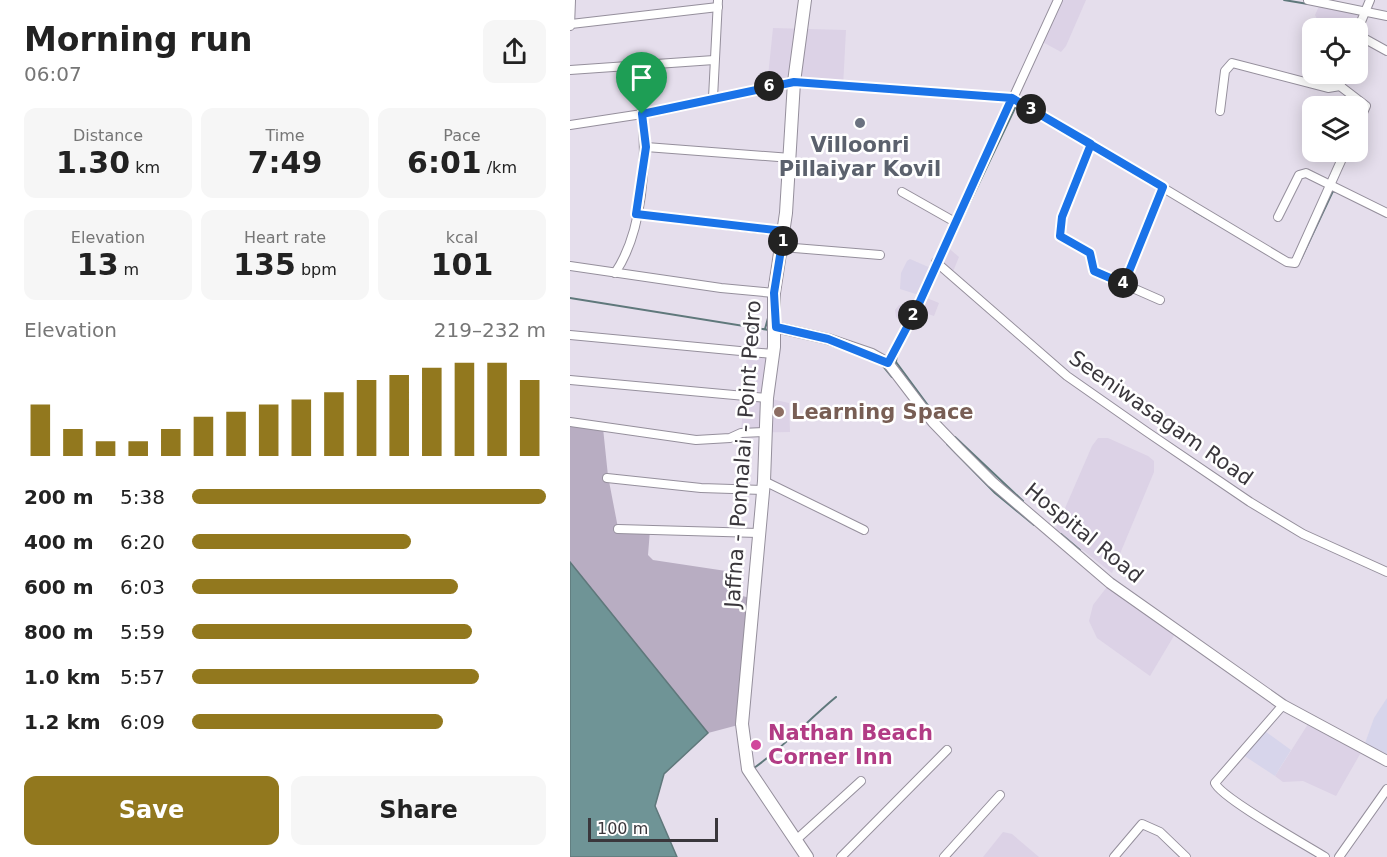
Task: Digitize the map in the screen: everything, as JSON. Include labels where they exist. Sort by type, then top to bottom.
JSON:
[{"type":"main road","name":"Jaffna - Ponnalai - Point Pedro","points":[[805,0],[794,82],[791,158],[783,240],[774,293],[776,327],[767,398],[763,486],[742,738],[748,769],[807,857]]},
{"type":"street","points":[[571,0],[570,26],[718,3],[713,99]]},
{"type":"street","points":[[776,327],[828,339],[888,363],[1059,0]]},
{"type":"street","points":[[1308,0],[1387,16]]},
{"type":"street","points":[[1362,18],[1370,0]]},
{"type":"street","points":[[1368,41],[1387,51]]},
{"type":"street","points":[[570,70],[714,60]]},
{"type":"street","points":[[1220,111],[1225,71],[1232,63],[1328,88],[1340,86],[1354,96]]},
{"type":"street","points":[[570,124],[642,114],[794,82],[1012,98],[1287,262],[1296,262],[1341,162]]},
{"type":"street","points":[[615,273],[625,259],[636,214],[646,147],[642,114]]},
{"type":"street","points":[[1091,144],[1062,217],[1060,236],[1090,253],[1094,271],[1160,300]]},
{"type":"street","points":[[646,147],[791,158]]},
{"type":"street","points":[[1278,217],[1302,173],[1386,209]]},
{"type":"street","points":[[1124,284],[1163,187]]},
{"type":"street","points":[[902,192],[955,222]]},
{"type":"street","points":[[636,214],[880,255]]},
{"type":"street","name":"Seeniwasagam Road","points":[[936,262],[1067,376],[1250,502],[1303,534],[1387,572]]},
{"type":"street","points":[[570,266],[721,288],[774,293]]},
{"type":"street","points":[[570,335],[773,354]]},
{"type":"street","name":"Hospital Road","points":[[888,363],[939,429],[992,482],[1110,583],[1282,705],[1387,760]]},
{"type":"street","points":[[570,380],[767,398]]},
{"type":"street","points":[[570,422],[696,440],[730,438],[741,433],[766,432]]},
{"type":"street","points":[[607,478],[701,488],[763,486],[864,530]]},
{"type":"street","points":[[618,528],[758,533]]},
{"type":"street","points":[[1282,705],[1215,783],[1220,790],[1241,805],[1325,857]]},
{"type":"street","points":[[841,857],[946,750]]},
{"type":"street","points":[[796,840],[861,781]]},
{"type":"street","points":[[1339,857],[1387,789]]},
{"type":"street","points":[[944,857],[1000,795]]},
{"type":"street","points":[[1114,857],[1142,824],[1160,832],[1186,857]]},
{"type":"shaded area","points":[[1058,0],[1086,0],[1066,46],[1061,52],[1039,40]]},
{"type":"shaded area","points":[[1321,2],[1365,11],[1362,18],[1316,18],[1315,15]]},
{"type":"shaded area","points":[[773,28],[846,30],[843,87],[767,86]]},
{"type":"shaded area","points":[[945,245],[959,257],[952,274],[936,262]]},
{"type":"shaded area","points":[[910,259],[933,269],[922,296],[900,289],[901,273]]},
{"type":"shaded area","points":[[922,296],[939,303],[934,316],[916,310],[908,325],[896,317],[895,310],[899,305],[916,309]]},
{"type":"shaded area","points":[[747,352],[773,354],[767,398],[789,403],[790,432],[741,433]]},
{"type":"shaded area","points":[[570,422],[603,428],[608,476],[618,528],[650,530],[648,555],[653,560],[726,571],[731,576],[729,593],[751,598],[742,724],[708,733],[570,562]]},
{"type":"shaded area","points":[[1098,438],[1108,438],[1154,461],[1154,472],[1112,573],[1056,529],[1092,446]]},
{"type":"shaded area","points":[[570,562],[708,733],[664,774],[655,806],[677,857],[570,857]]},
{"type":"shaded area","points":[[1110,583],[1178,629],[1150,676],[1097,638],[1089,621],[1093,605]]},
{"type":"shaded area","points":[[1387,698],[1387,761],[1363,749],[1374,718]]},
{"type":"shaded area","points":[[1310,721],[1363,749],[1336,796],[1303,781],[1283,782],[1275,776]]},
{"type":"shaded area","points":[[1262,729],[1291,750],[1275,776],[1240,753]]},
{"type":"shaded area","points":[[1003,832],[1012,834],[1039,857],[983,857]]},
{"type":"waterway","points":[[1284,0],[1308,4]]},
{"type":"waterway","points":[[961,221],[1016,106],[1020,106]]},
{"type":"waterway","points":[[1301,259],[1333,191],[1336,192]]},
{"type":"waterway","points":[[1194,211],[1213,222]]},
{"type":"waterway","points":[[895,342],[923,285]]},
{"type":"waterway","points":[[570,298],[769,330]]},
{"type":"waterway","points":[[765,329],[768,318]]},
{"type":"waterway","points":[[905,340],[912,327]]},
{"type":"waterway","points":[[897,353],[896,362],[941,423]]},
{"type":"waterway","points":[[883,366],[892,377]]},
{"type":"waterway","points":[[955,437],[1023,501]]},
{"type":"waterway","points":[[947,444],[995,493],[1034,525]]},
{"type":"waterway","points":[[1061,534],[1080,550]]},
{"type":"waterway","points":[[754,768],[836,697]]},
{"type":"place","name":"Villoonri Pillaiyar Kovil","points":[[860,123]]},
{"type":"place","name":"Learning Space","points":[[779,412]]},
{"type":"place","name":"Nathan Beach Corner Inn","points":[[756,745]]},
{"type":"route","points":[[642,114],[646,147],[643,180],[636,214],[784,231],[774,293],[776,327],[828,339],[872,354],[888,363],[916,310],[927,280],[1012,98],[1091,144],[1163,187],[1142,234],[1124,284],[1094,271],[1091,266],[1090,253],[1063,240],[1060,236],[1062,217],[1070,202],[1091,144],[1052,121],[1012,98],[794,82],[642,114]]}]
